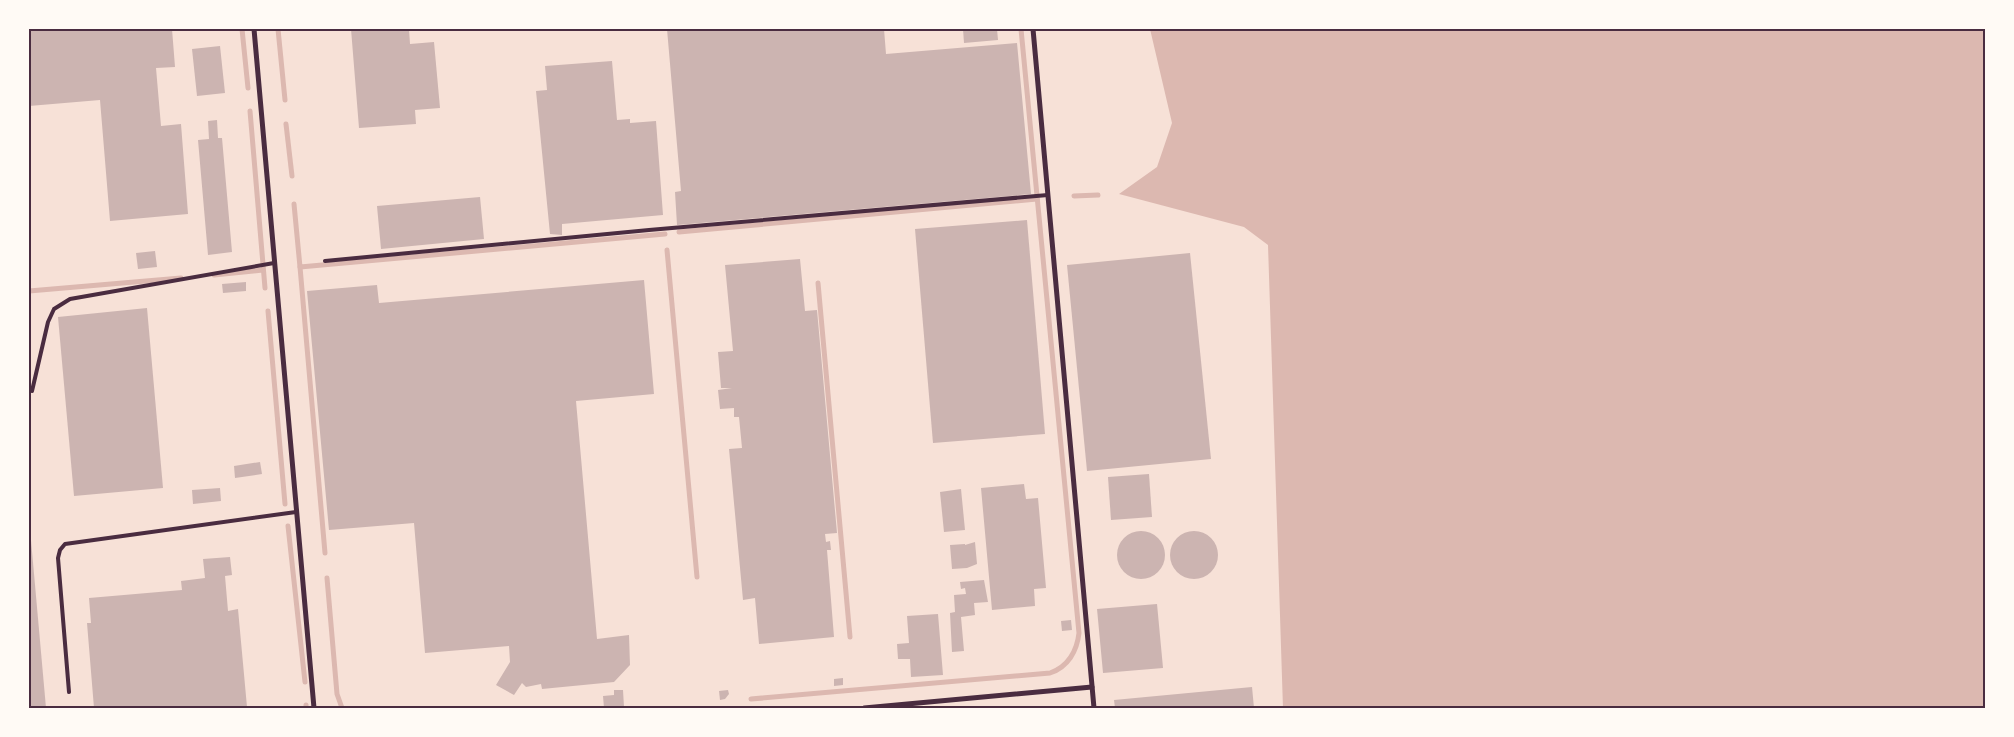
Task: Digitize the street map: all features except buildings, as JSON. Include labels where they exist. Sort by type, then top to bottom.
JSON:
[{"type":"street","points":[[254,29],[314,708]]},
{"type":"street","points":[[1033,29],[1094,708]]},
{"type":"street","points":[[864,708],[1092,687]]},
{"type":"lane","points":[[325,262],[649,230],[1048,195]]},
{"type":"lane","points":[[32,391],[48,322],[54,309],[70,299],[274,263]]},
{"type":"lane","points":[[69,692],[58,558],[60,550],[66,544],[296,512]]},
{"type":"shaded area","points":[[1150,29],[1985,29],[1985,708],[1283,708],[1268,245],[1244,227],[1119,194],[1157,167],[1172,123]]},
{"type":"waterway","points":[[242,29],[248,88]]},
{"type":"waterway","points":[[278,29],[285,100]]},
{"type":"waterway","points":[[751,699],[1050,673],[1062,667],[1074,652],[1079,633],[1021,29]]},
{"type":"waterway","points":[[250,111],[265,288]]},
{"type":"waterway","points":[[286,124],[292,176]]},
{"type":"waterway","points":[[1074,196],[1098,195]]},
{"type":"waterway","points":[[679,232],[1037,199]]},
{"type":"waterway","points":[[294,204],[300,267],[665,234]]},
{"type":"waterway","points":[[667,250],[697,577]]},
{"type":"waterway","points":[[300,267],[325,553]]},
{"type":"waterway","points":[[214,275],[263,270]]},
{"type":"waterway","points":[[29,291],[181,278]]},
{"type":"waterway","points":[[818,283],[850,637]]},
{"type":"waterway","points":[[268,311],[285,504]]},
{"type":"waterway","points":[[288,526],[305,682]]},
{"type":"waterway","points":[[327,578],[337,694],[342,708]]}]
